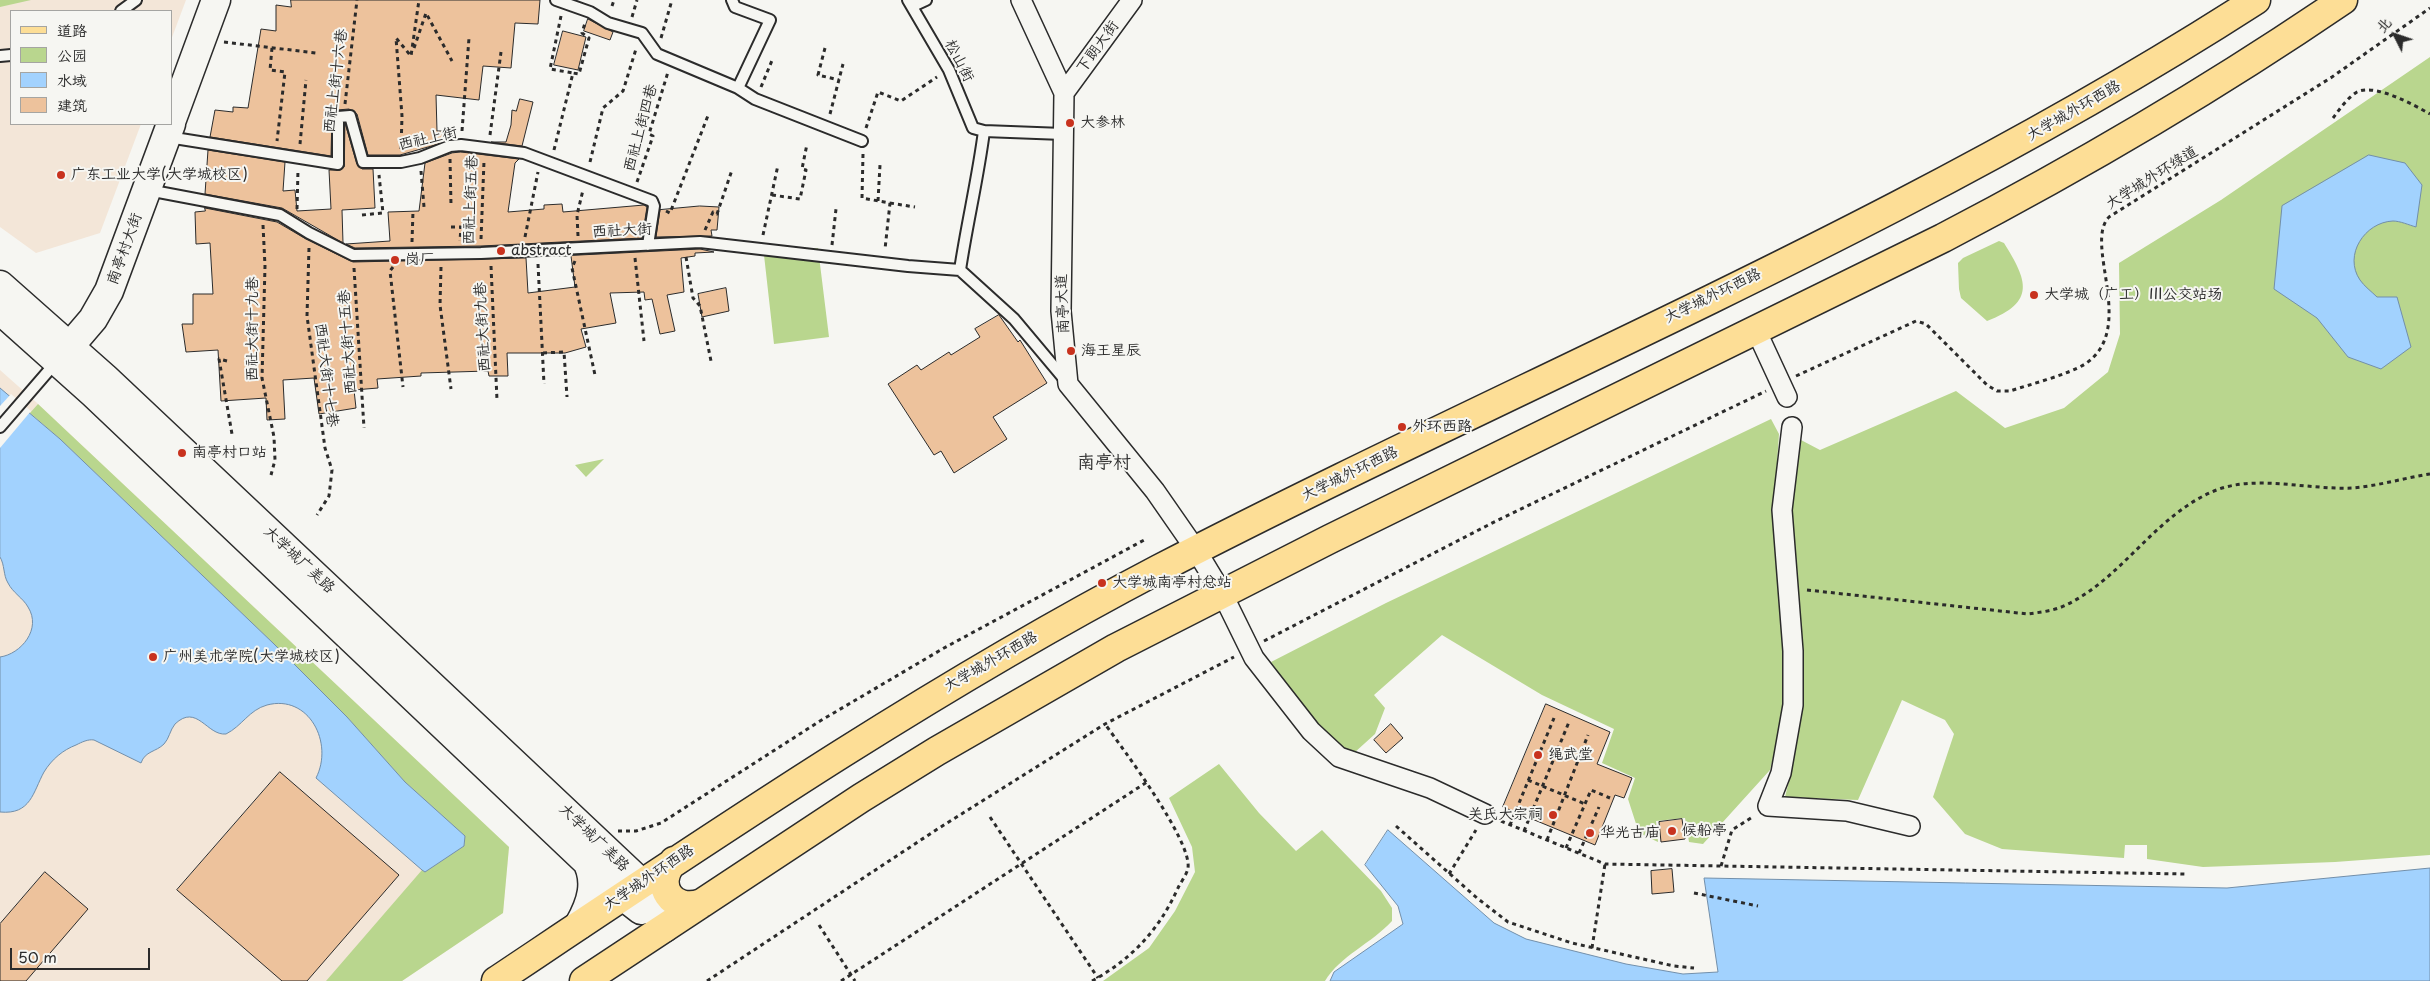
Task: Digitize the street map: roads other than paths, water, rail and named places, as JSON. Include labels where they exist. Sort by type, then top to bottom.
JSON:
[{"type":"main road","name":"南亭村大街","points":[[172,120],[216,0]]},
{"type":"main road","name":"大学城外环西路","points":[[496,981],[674,861],[912,709],[1084,609],[1196,550],[1921,194],[2096,99],[2256,0]]},
{"type":"main road","points":[[584,981],[779,851],[937,751],[1092,661],[1222,593],[1943,238],[2042,186],[2219,83],[2343,0]]},
{"type":"main road","name":"南亭村大街","points":[[64,353],[94,319],[109,291],[169,128]]},
{"type":"main road","name":"大学城广美路","points":[[0,285],[64,353],[600,844],[632,890],[664,928]]},
{"type":"main road","name":"大学城广美路","points":[[0,310],[64,353]]},
{"type":"main road","points":[[579,925],[588,910],[593,893],[593,876],[600,844],[630,859],[643,862],[674,861]]},
{"type":"main road","points":[[674,861],[668,867],[664,883],[671,898],[686,906],[702,902]]},
{"type":"street","name":"南亭大道","points":[[1021,0],[1064,93],[1061,311],[1068,384]]},
{"type":"street","name":"下朗大街","points":[[1064,93],[1132,0]]},
{"type":"street","points":[[1756,330],[1784,390]]},
{"type":"street","points":[[1068,384],[1155,491],[1196,550],[1222,593],[1249,649],[1311,731],[1339,757],[1430,788],[1485,814]]},
{"type":"street","points":[[1792,427],[1782,510],[1793,650],[1793,705],[1781,773],[1768,806],[1848,810],[1910,826]]},
{"type":"lane","points":[[122,10],[136,0]]},
{"type":"lane","points":[[556,0],[590,12],[608,23],[642,33],[657,54],[738,88],[755,99],[826,127],[863,145]]},
{"type":"lane","points":[[732,0],[735,7],[770,20],[738,88]]},
{"type":"lane","points":[[910,3],[926,0]]},
{"type":"lane","name":"松山街","points":[[910,3],[948,70],[973,128],[984,131]]},
{"type":"lane","name":"西社上街","points":[[169,128],[276,154],[338,164],[338,117],[350,116],[363,162],[401,162],[420,158],[450,146],[461,144],[524,153],[652,201],[654,206],[648,245]]},
{"type":"lane","points":[[1063,134],[984,131],[978,175],[968,216],[960,270],[1014,319],[1068,384]]},
{"type":"lane","name":"西社大街","points":[[147,190],[280,215],[309,233],[354,255],[460,254],[700,242],[883,264],[960,270]]},
{"type":"lane","points":[[0,427],[64,353]]},
{"type":"water","points":[[2369,155],[2405,163],[2422,185],[2416,227],[2396,221],[2383,223],[2374,227],[2366,234],[2356,251],[2354,260],[2355,270],[2360,280],[2377,297],[2397,297],[2411,347],[2381,369],[2348,357],[2317,318],[2274,289],[2282,206]]},
{"type":"water","points":[[0,388],[60,439],[274,644],[347,717],[405,782],[465,836],[464,846],[425,872],[422,870],[316,778],[321,764],[322,750],[314,724],[306,714],[295,707],[282,704],[261,707],[226,734],[213,730],[196,718],[183,718],[175,724],[164,744],[145,756],[141,763],[94,740],[83,742],[62,752],[54,759],[44,772],[30,801],[25,806],[10,812],[0,812],[0,657],[8,655],[22,646],[31,632],[32,615],[28,607],[6,580],[0,557]]},
{"type":"water","points":[[1388,830],[1494,923],[1526,939],[1626,964],[1683,974],[1718,972],[1704,878],[2227,888],[2430,868],[2430,981],[1330,981],[1334,972],[1403,924],[1398,906],[1365,865]]},
{"type":"place","name":"大参林","points":[[1070,123]]},
{"type":"place","name":"广东工业大学(大学城校区)","points":[[61,175]]},
{"type":"place","name":"abstract","points":[[501,251]]},
{"type":"place","name":"岗厂","points":[[395,260]]},
{"type":"place","name":"大学城（广工）III公交站场","points":[[2034,295]]},
{"type":"place","name":"海王星辰","points":[[1071,351]]},
{"type":"place","name":"外环西路","points":[[1402,427]]},
{"type":"place","name":"南亭村口站","points":[[182,453]]},
{"type":"place","name":"大学城南亭村总站","points":[[1102,583]]},
{"type":"place","name":"广州美术学院(大学城校区)","points":[[153,657]]},
{"type":"place","name":"绳武堂","points":[[1538,755]]},
{"type":"place","name":"关氏大宗祠","points":[[1553,815]]},
{"type":"place","name":"候船亭","points":[[1672,831]]},
{"type":"place","name":"华光古庙","points":[[1590,833]]},
{"type":"district","name":"南亭村","points":[[1104,463]]}]
